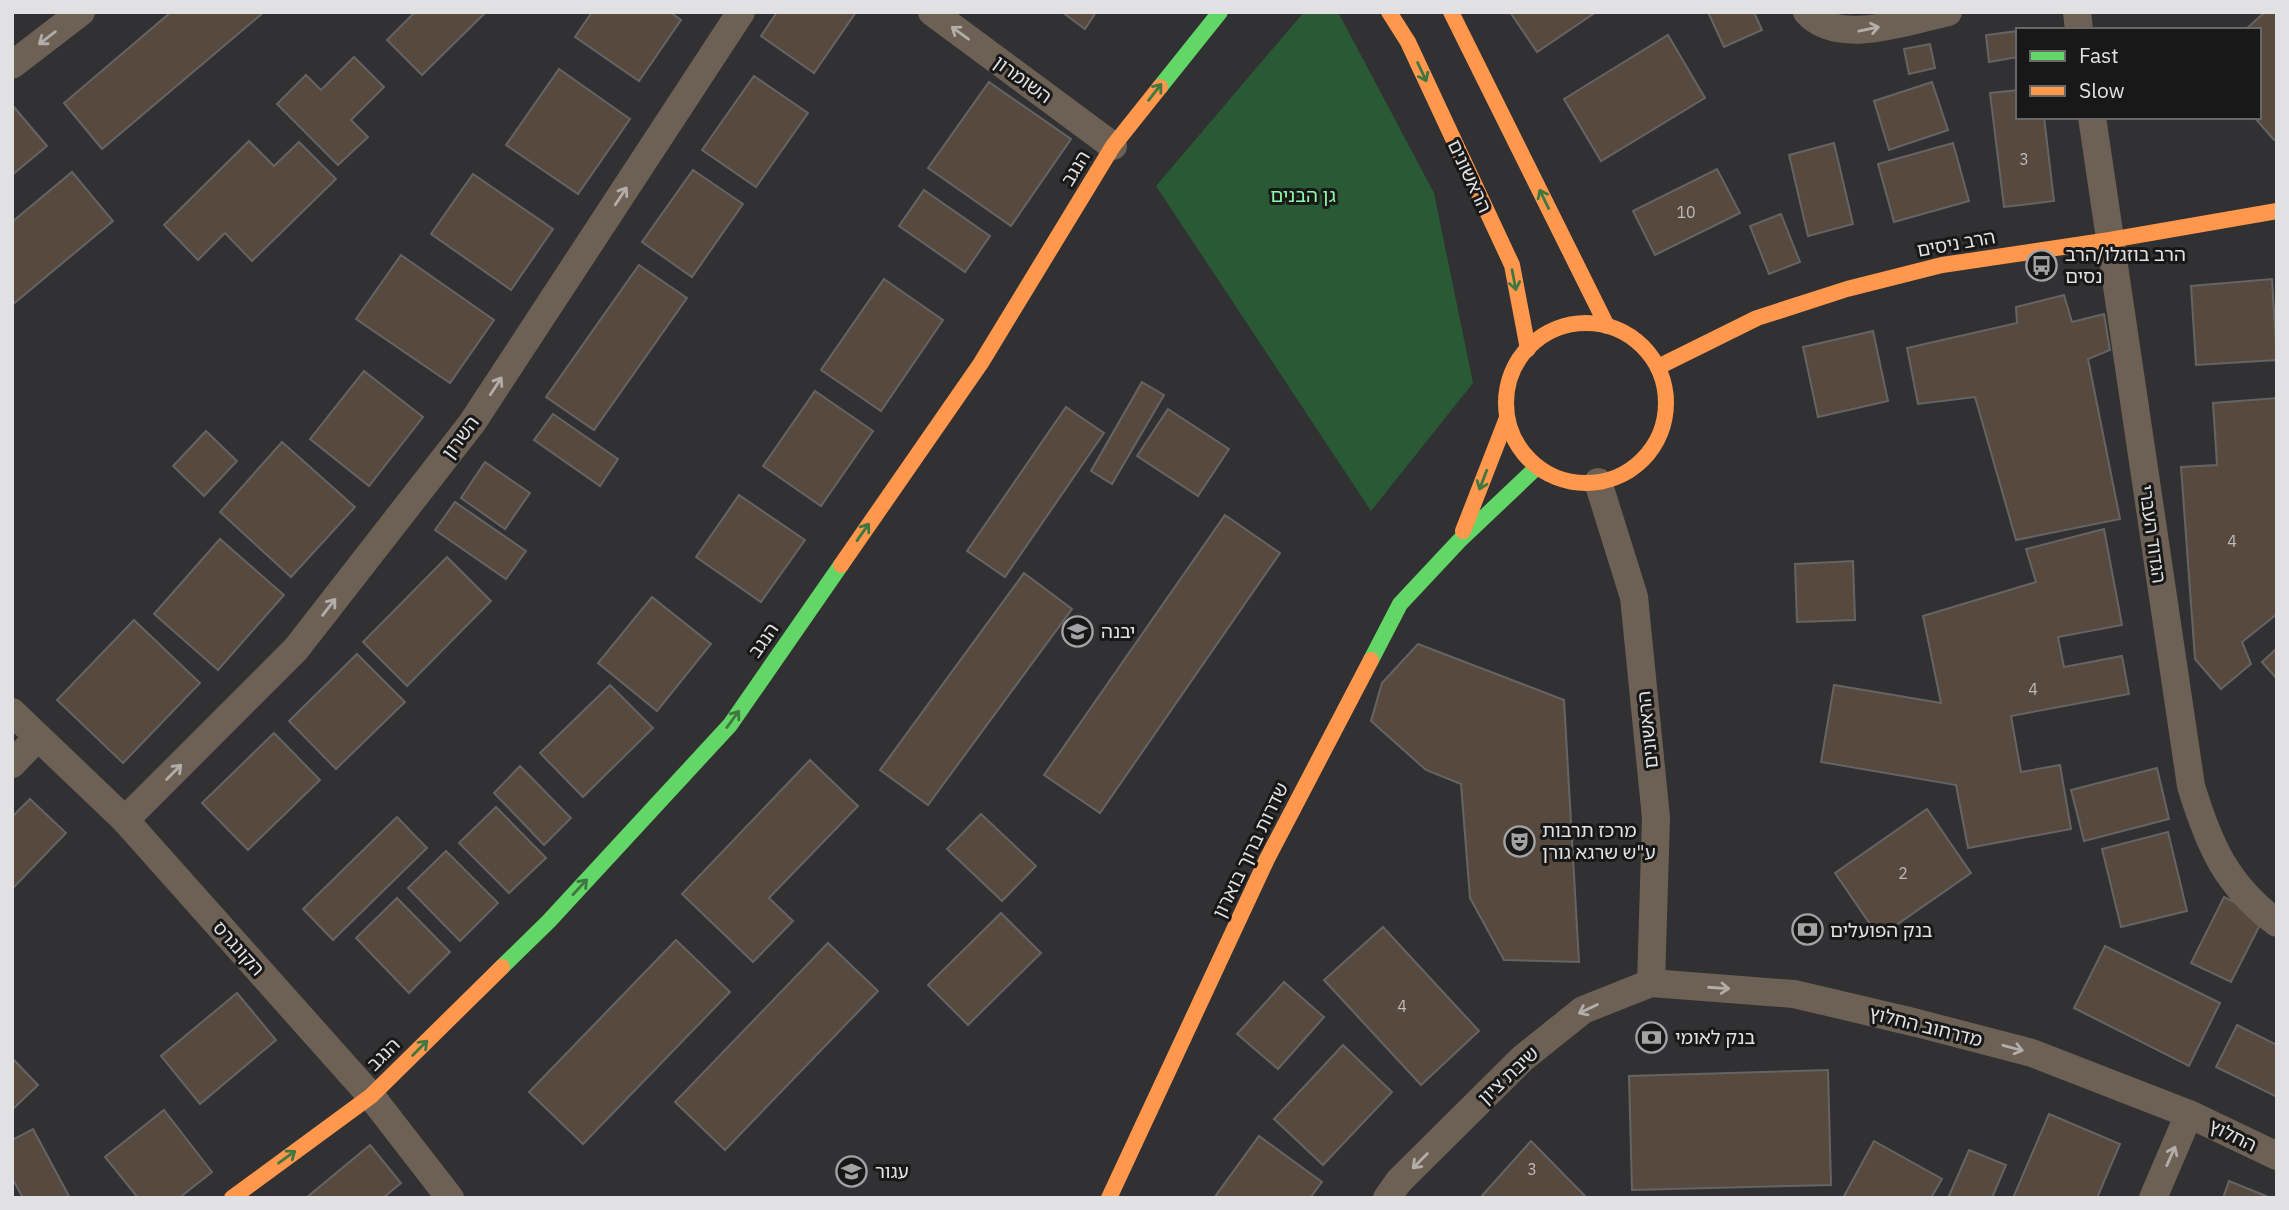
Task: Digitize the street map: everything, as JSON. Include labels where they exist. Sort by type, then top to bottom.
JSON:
[{"type":"street","points":[[12,65],[81,12]]},
{"type":"street","name":"השרון","points":[[125,820],[296,649],[472,423],[741,12]]},
{"type":"street","name":"השומרון","points":[[932,12],[1113,146]]},
{"type":"street","name":"הנגב","points":[[232,1198],[371,1096],[549,921],[730,725],[981,363],[1113,146],[1220,12]]},
{"type":"street","name":"הראשונים","points":[[1390,12],[1408,42],[1512,265],[1528,349]]},
{"type":"street","points":[[1451,12],[1607,326]]},
{"type":"street","points":[[1807,12],[1812,18],[1832,29],[1854,32],[1948,12]]},
{"type":"street","name":"הגדוד העברי","points":[[2092,119],[2191,786],[2205,831],[2230,879],[2260,911],[2277,923]]},
{"type":"street","name":"הרב ניסים","points":[[1658,367],[1757,317],[1846,289],[1942,265],[2277,211]]},
{"type":"street","points":[[1578,324],[1607,326],[1623,331],[1637,341],[1658,367],[1665,387],[1666,409],[1662,430],[1637,465],[1619,476],[1598,482],[1577,483],[1556,478],[1537,467],[1523,454],[1513,437],[1507,418],[1506,393],[1513,369],[1528,349],[1551,331],[1578,324]]},
{"type":"street","name":"שדרות ברוך בוארון","points":[[1460,541],[1507,418]]},
{"type":"street","name":"שדרות ברוך בוארון","points":[[1109,1198],[1267,859],[1400,604],[1460,541],[1537,467]]},
{"type":"street","name":"הראשונים","points":[[1598,482],[1634,597],[1656,818],[1651,983]]},
{"type":"street","name":"הקונגרס","points":[[12,712],[125,820],[371,1096],[450,1198]]},
{"type":"street","points":[[12,764],[38,737]]},
{"type":"street","name":"מדרחוב החלוץ","points":[[1651,983],[1794,994],[1917,1023],[2032,1053],[2189,1114]]},
{"type":"street","name":"שיבת ציון","points":[[1387,1198],[1399,1181],[1523,1058],[1583,1010],[1651,983]]},
{"type":"street","points":[[2153,1198],[2189,1114]]},
{"type":"street","name":"החלוץ","points":[[2189,1114],[2277,1156]]},
{"type":"green space","name":"גן הבנים","points":[[1304,12],[1338,12],[1434,193],[1473,383],[1371,511],[1156,186]]},
{"type":"building","points":[[171,12],[264,12],[102,149],[64,103]]},
{"type":"building","points":[[415,12],[486,12],[422,75],[387,40]]},
{"type":"building","points":[[592,12],[670,12],[681,20],[639,81],[575,37]]},
{"type":"building","points":[[777,12],[856,12],[814,73],[761,36]]},
{"type":"building","points":[[1062,12],[1096,12],[1085,29]]},
{"type":"building","points":[[1510,12],[1596,12],[1537,52]]},
{"type":"building","points":[[1708,12],[1754,12],[1762,30],[1724,47]]},
{"type":"building","points":[[2265,12],[2277,12],[2277,138],[2274,140],[2256,119],[2261,119],[2261,28],[2247,28]]},
{"type":"building","points":[[2016,31],[2016,57],[1989,62],[1986,35]]},
{"type":"building","points":[[1668,35],[1705,98],[1601,161],[1564,99]]},
{"type":"building","points":[[1930,44],[1935,68],[1909,74],[1904,49]]},
{"type":"building","points":[[354,57],[384,87],[351,120],[368,137],[338,165],[277,104],[306,75],[321,90]]},
{"type":"building","points":[[559,69],[630,119],[578,194],[506,145]]},
{"type":"building","points":[[754,76],[808,113],[756,187],[702,150]]},
{"type":"building","points":[[989,82],[1071,139],[1011,226],[928,168]]},
{"type":"building","points":[[1932,82],[1948,130],[1889,150],[1874,101]]},
{"type":"building","points":[[2016,90],[2016,119],[2044,119],[2054,201],[2004,207],[1990,93]]},
{"type":"building","points":[[12,107],[47,146],[12,175]]},
{"type":"building","points":[[249,141],[274,166],[299,142],[336,179],[252,261],[225,233],[198,260],[164,225]]},
{"type":"building","points":[[1834,143],[1853,224],[1808,236],[1789,155]]},
{"type":"building","points":[[1953,143],[1969,201],[1894,222],[1878,164]]},
{"type":"building","points":[[1717,169],[1740,213],[1655,255],[1633,211]]},
{"type":"building","points":[[693,170],[743,204],[692,277],[642,242]]},
{"type":"building","points":[[72,172],[113,221],[12,305],[12,222]]},
{"type":"building","points":[[473,174],[553,229],[511,290],[431,234]]},
{"type":"building","points":[[924,190],[990,236],[965,272],[899,226]]},
{"type":"building","points":[[1781,214],[1800,262],[1769,274],[1750,226]]},
{"type":"building","points":[[401,255],[494,320],[450,383],[356,319]]},
{"type":"building","points":[[639,265],[687,298],[594,430],[546,397]]},
{"type":"building","points":[[884,279],[943,320],[881,411],[821,370]]},
{"type":"building","points":[[2272,279],[2277,360],[2196,365],[2191,286]]},
{"type":"building","points":[[2064,295],[2072,322],[2104,314],[2110,350],[2088,359],[2120,519],[2016,540],[1975,397],[1918,404],[1907,348],[2017,323],[2016,307]]},
{"type":"building","points":[[1873,331],[1888,401],[1818,417],[1803,347]]},
{"type":"building","points":[[364,371],[423,417],[369,486],[310,439]]},
{"type":"building","points":[[1142,382],[1164,395],[1112,484],[1091,471]]},
{"type":"building","points":[[815,391],[873,431],[821,506],[763,466]]},
{"type":"building","points":[[2277,398],[2277,614],[2242,642],[2251,664],[2221,689],[2195,659],[2181,467],[2217,465],[2213,403]]},
{"type":"building","points":[[1066,407],[1104,433],[1005,577],[967,551]]},
{"type":"building","points":[[1168,409],[1229,449],[1198,496],[1137,456]]},
{"type":"building","points":[[553,414],[618,459],[600,486],[534,440]]},
{"type":"building","points":[[206,431],[237,461],[204,496],[173,466]]},
{"type":"building","points":[[282,442],[355,507],[291,577],[220,512]]},
{"type":"building","points":[[485,462],[530,493],[505,529],[461,498]]},
{"type":"building","points":[[739,495],[805,540],[761,602],[696,557]]},
{"type":"building","points":[[455,502],[526,551],[506,579],[435,530]]},
{"type":"building","points":[[1225,515],[1280,553],[1100,813],[1044,775]]},
{"type":"building","points":[[2104,529],[2122,625],[2058,637],[2064,667],[2122,656],[2129,694],[2011,716],[2021,772],[2060,765],[2071,829],[1968,848],[1956,785],[1821,762],[1834,685],[1941,703],[1923,616],[2036,582],[2026,549]]},
{"type":"building","points":[[220,539],[284,595],[218,670],[154,614]]},
{"type":"building","points":[[447,557],[491,601],[407,686],[363,642]]},
{"type":"building","points":[[1853,561],[1855,620],[1797,622],[1795,564]]},
{"type":"building","points":[[1024,573],[1072,609],[928,805],[880,770]]},
{"type":"building","points":[[652,597],[711,644],[657,711],[598,663]]},
{"type":"building","points":[[134,620],[200,683],[123,763],[57,700]]},
{"type":"building","name":"מרכז תרבות ע\"ש שרגא גורן","points":[[1418,644],[1564,700],[1579,962],[1504,960],[1470,898],[1461,784],[1426,770],[1371,721],[1382,683]]},
{"type":"building","points":[[2277,648],[2277,679],[2262,662]]},
{"type":"building","points":[[357,654],[405,702],[336,769],[289,721]]},
{"type":"building","points":[[610,685],[653,728],[583,797],[540,753]]},
{"type":"building","points":[[274,733],[320,780],[248,850],[202,803]]},
{"type":"building","points":[[810,760],[858,806],[769,898],[793,921],[753,962],[682,894]]},
{"type":"building","points":[[520,766],[571,818],[544,845],[494,793]]},
{"type":"building","points":[[2157,768],[2169,819],[2084,841],[2071,790]]},
{"type":"building","points":[[30,799],[66,833],[12,889],[12,817]]},
{"type":"building","points":[[496,807],[546,858],[509,893],[459,843]]},
{"type":"building","points":[[1927,809],[1971,873],[1879,937],[1835,873]]},
{"type":"building","points":[[981,814],[1036,866],[1002,901],[947,849]]},
{"type":"building","points":[[397,817],[427,848],[333,940],[303,909]]},
{"type":"building","points":[[2168,832],[2187,911],[2121,927],[2102,849]]},
{"type":"building","points":[[446,851],[498,903],[460,941],[408,888]]},
{"type":"building","points":[[2224,897],[2264,917],[2231,982],[2191,963]]},
{"type":"building","points":[[397,898],[450,952],[409,993],[356,938]]},
{"type":"building","points":[[1001,913],[1041,953],[968,1025],[928,985]]},
{"type":"building","points":[[1383,927],[1479,1031],[1421,1085],[1324,980]]},
{"type":"building","points":[[676,940],[730,992],[583,1144],[529,1092]]},
{"type":"building","points":[[828,943],[878,991],[725,1150],[675,1102]]},
{"type":"building","points":[[2105,946],[2220,1003],[2189,1066],[2074,1008]]},
{"type":"building","points":[[1284,982],[1324,1017],[1278,1069],[1237,1034]]},
{"type":"building","points":[[237,993],[276,1040],[200,1104],[161,1056]]},
{"type":"building","points":[[2237,1025],[2277,1045],[2277,1097],[2216,1067]]},
{"type":"building","points":[[1343,1045],[1392,1092],[1323,1165],[1274,1119]]},
{"type":"building","points":[[12,1058],[38,1085],[12,1110]]},
{"type":"building","points":[[1828,1070],[1831,1185],[1632,1190],[1629,1076]]},
{"type":"building","points":[[164,1110],[212,1172],[179,1198],[138,1198],[105,1157]]},
{"type":"building","points":[[2049,1114],[2120,1144],[2097,1198],[2013,1198]]},
{"type":"building","points":[[33,1129],[70,1198],[23,1198],[12,1178],[12,1140]]},
{"type":"building","points":[[1259,1136],[1322,1182],[1310,1198],[1214,1198]]},
{"type":"building","points":[[1531,1141],[1587,1198],[1480,1198]]},
{"type":"building","points":[[1874,1141],[1942,1179],[1931,1198],[1843,1198]]},
{"type":"building","points":[[370,1145],[401,1183],[383,1198],[306,1198]]},
{"type":"building","points":[[1969,1150],[2006,1165],[1992,1198],[1948,1198]]},
{"type":"building","points":[[2229,1181],[2271,1198],[2223,1198]]},
{"type":"traffic: fast","points":[[1160,87],[1220,12]]},
{"type":"traffic: fast","points":[[1371,660],[1400,604],[1459,541],[1537,467]]},
{"type":"traffic: fast","points":[[502,967],[549,921],[730,725],[841,565]]},
{"type":"traffic: slow","points":[[1389,12],[1408,42],[1512,265],[1528,349]]},
{"type":"traffic: slow","points":[[1451,12],[1607,326]]},
{"type":"traffic: slow","points":[[841,565],[981,363],[1113,146],[1160,87]]},
{"type":"traffic: slow","points":[[1658,367],[1757,318],[1847,289],[1942,265],[2277,211]]},
{"type":"traffic: slow","points":[[1586,323],[1616,329],[1642,347],[1660,373],[1666,403],[1660,433],[1642,459],[1616,477],[1586,483],[1556,477],[1530,459],[1512,433],[1506,403],[1512,373],[1530,347],[1556,329],[1586,323]]},
{"type":"traffic: slow","points":[[1463,531],[1507,418]]},
{"type":"traffic: slow","points":[[1109,1198],[1267,859],[1371,660]]},
{"type":"traffic: slow","points":[[232,1198],[371,1096],[502,967]]},
{"type":"place","name":"הרב בוזגלו/הרב נסים","points":[[2042,265]]},
{"type":"place","name":"יבנה","points":[[1078,631]]},
{"type":"place","name":"מרכז תרבות ע\"ש שרגא גורן","points":[[1519,841]]},
{"type":"place","name":"בנק הפועלים","points":[[1807,930]]},
{"type":"place","name":"בנק לאומי","points":[[1652,1037]]},
{"type":"place","name":"עגור","points":[[852,1171]]}]
